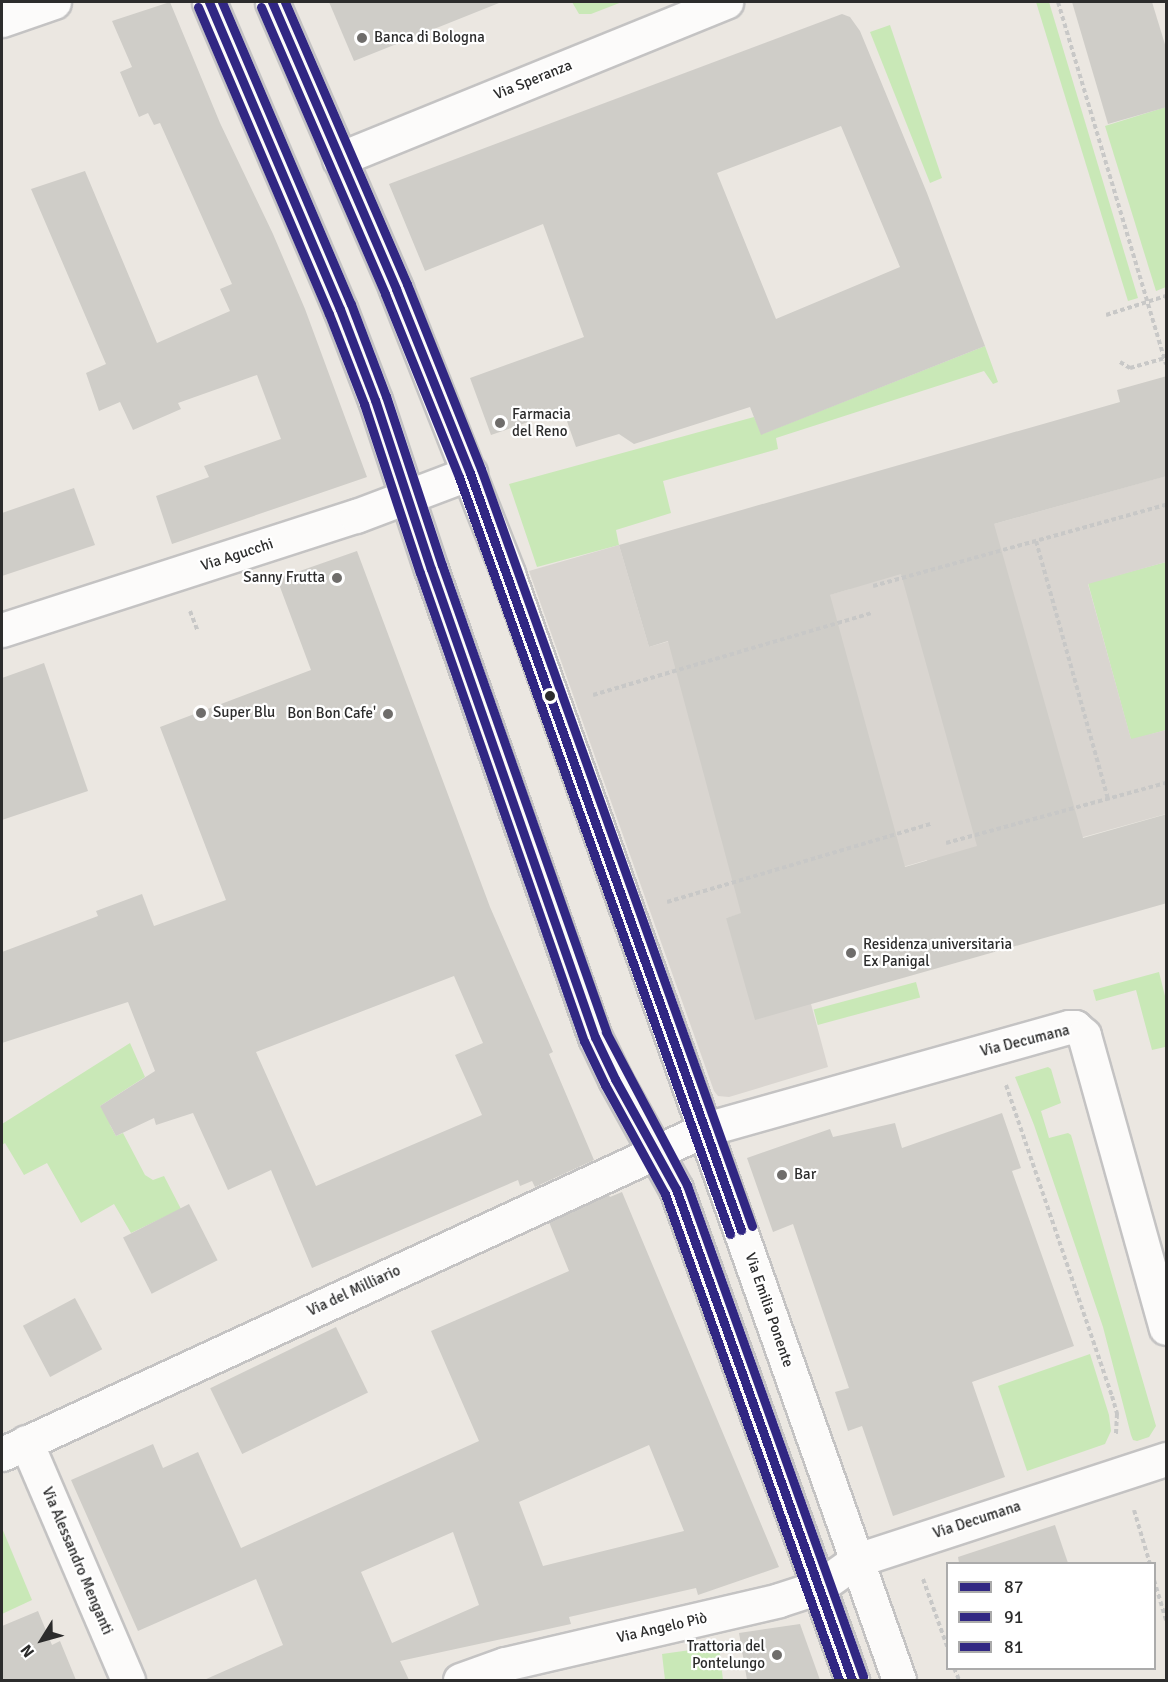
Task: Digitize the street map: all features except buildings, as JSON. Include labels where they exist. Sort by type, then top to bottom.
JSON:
[{"type":"main road","points":[[2,20],[54,2]]},
{"type":"main road","points":[[209,2],[340,309],[408,497],[431,569],[595,1037],[615,1079],[657,1151],[688,1219],[852,1680]]},
{"type":"main road","name":"Via Emilia Ponente","points":[[272,2],[470,473],[706,1129],[899,1680]]},
{"type":"main road","name":"Via Speranza","points":[[339,159],[726,2]]},
{"type":"main road","name":"Via Agucchi","points":[[2,630],[408,497],[470,473]]},
{"type":"main road","name":"Via Decumana","points":[[706,1129],[1075,1027],[1084,1035],[1167,1328]]},
{"type":"main road","name":"Via del Milliario","points":[[14,1448],[706,1129]]},
{"type":"main road","name":"Via Alessandro Menganti","points":[[14,1448],[128,1680]]},
{"type":"main road","name":"Via Decumana","points":[[857,1560],[984,1517],[1164,1469]]},
{"type":"main road","name":"Via Angelo Piò","points":[[460,1680],[505,1664],[779,1600],[819,1587],[857,1560]]},
{"type":"path","points":[[1058,2],[1167,364]]},
{"type":"path","points":[[1106,315],[1167,296]]},
{"type":"path","points":[[1120,362],[1130,368],[1165,358]]},
{"type":"path","points":[[873,585],[1167,505]]},
{"type":"path","points":[[1036,541],[1108,799]]},
{"type":"path","points":[[186,601],[198,633]]},
{"type":"path","points":[[586,697],[872,613]]},
{"type":"path","points":[[946,843],[1167,783]]},
{"type":"path","points":[[660,904],[931,824]]},
{"type":"path","points":[[1005,1082],[1112,1396],[1117,1414],[1116,1443]]},
{"type":"path","points":[[1131,1500],[1150,1562]]},
{"type":"path","points":[[920,1571],[946,1643]]},
{"type":"path","points":[[1156,1583],[1167,1620]]},
{"type":"green space","points":[[572,2],[622,2],[591,14],[579,14]]},
{"type":"green space","points":[[1036,2],[1049,2],[1138,298],[1128,301]]},
{"type":"green space","points":[[890,25],[942,178],[930,183],[870,32]]},
{"type":"green space","points":[[1166,107],[1166,287],[1156,291],[1105,126]]},
{"type":"green space","points":[[985,346],[998,382],[993,384],[984,371],[776,438],[778,449],[663,481],[671,513],[616,530],[619,545],[537,567],[509,484],[754,417],[762,434]]},
{"type":"green space","points":[[1166,562],[1166,730],[1131,740],[1088,583]]},
{"type":"green space","points":[[1159,972],[1166,1000],[1166,1052],[1165,1047],[1152,1050],[1136,990],[1096,1001],[1093,990]]},
{"type":"green space","points":[[916,982],[920,997],[818,1025],[814,1009]]},
{"type":"green space","points":[[130,1043],[145,1077],[100,1106],[113,1123],[110,1125],[116,1136],[123,1133],[145,1175],[153,1180],[164,1176],[181,1209],[131,1233],[114,1204],[81,1223],[47,1163],[24,1175],[5,1143],[2,1145],[2,1124]]},
{"type":"green space","points":[[1048,1067],[1051,1069],[1061,1103],[1041,1111],[1049,1138],[1068,1133],[1071,1135],[1156,1426],[1149,1437],[1137,1441],[1133,1440],[1131,1435],[1103,1327],[1034,1125],[1015,1077]]},
{"type":"green space","points":[[1090,1354],[1109,1415],[1111,1431],[1105,1444],[1027,1471],[998,1386]]},
{"type":"green space","points":[[2,1528],[32,1600],[2,1614]]},
{"type":"green space","points":[[719,1646],[723,1680],[665,1680],[662,1654]]},
{"type":"shaded area","points":[[1166,476],[1166,562],[1088,584],[1131,739],[1166,730],[1166,814],[933,879],[927,860],[726,918],[811,1004],[828,1067],[729,1097],[718,1096],[714,1091],[529,571],[619,545],[649,647],[850,589],[844,566]]},
{"type":"transit line","name":"87","points":[[209,2],[340,309],[375,400],[431,569],[595,1037],[615,1079],[676,1189],[852,1680]]},
{"type":"transit line","name":"81","points":[[222,2],[351,304],[386,396],[442,565],[606,1032],[687,1185],[863,1676]]},
{"type":"transit line","name":"87","points":[[272,2],[396,289],[470,473],[741,1230]]},
{"type":"transit line","name":"81","points":[[285,2],[407,284],[481,469],[752,1226]]},
{"type":"transit line","name":"91","points":[[198,7],[329,314],[364,404],[420,573],[584,1041],[605,1085],[665,1194],[839,1680]]},
{"type":"transit line","name":"91","points":[[261,7],[385,294],[459,477],[730,1234]]},
{"type":"place","name":"Banca di Bologna","points":[[362,38]]},
{"type":"place","name":"Farmacia del Reno","points":[[500,423]]},
{"type":"place","name":"Sanny Frutta","points":[[337,578]]},
{"type":"place","name":"Super Blu","points":[[201,713]]},
{"type":"place","name":"Bon Bon Cafe'","points":[[388,714]]},
{"type":"place","name":"Residenza universitaria Ex Panigal","points":[[851,953]]},
{"type":"place","name":"Bar","points":[[782,1175]]},
{"type":"place","name":"Trattoria del Pontelungo","points":[[777,1655]]}]
